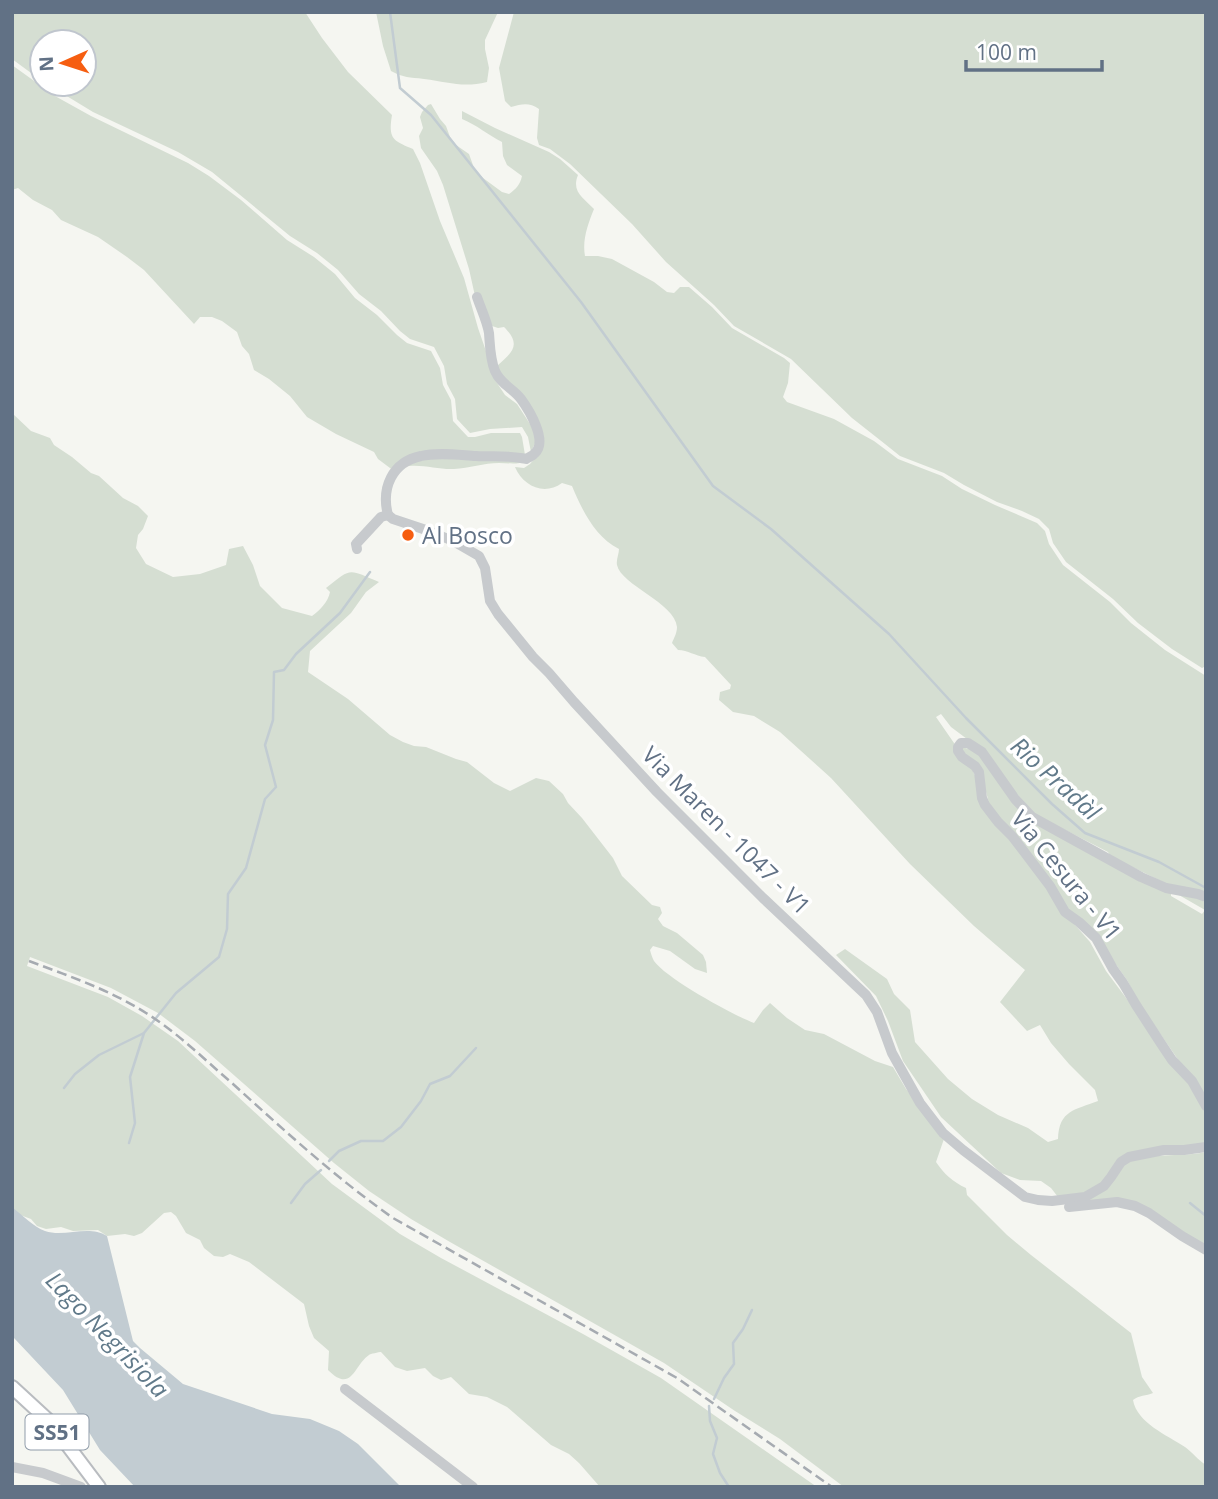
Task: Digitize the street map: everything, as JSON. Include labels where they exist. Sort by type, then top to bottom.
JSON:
[{"type":"main road","name":"SS51","points":[[12,1387],[50,1422],[97,1484]]},
{"type":"street","points":[[357,549],[356,544],[381,517],[388,515],[386,486],[394,471],[409,460],[422,456],[452,455],[513,456],[526,459],[535,453],[539,439],[537,426],[520,398],[504,384],[495,371],[489,348],[489,331],[477,297]]},
{"type":"street","name":"Via Maren - 1047 - V1","points":[[388,515],[453,541],[479,556],[485,568],[490,601],[533,657],[657,792],[763,898],[866,995],[877,1012],[892,1053],[920,1103],[943,1133],[1025,1197],[1060,1200]]},
{"type":"street","name":"Via Cesura - V1","points":[[1206,897],[1166,888],[1141,877],[1032,817],[1015,799],[982,752],[968,743],[961,743],[958,747],[962,757],[979,772],[985,805],[1023,849],[1065,912],[1096,938],[1113,970],[1124,983],[1154,1033],[1172,1060],[1192,1082],[1206,1105]]},
{"type":"street","points":[[1206,1147],[1164,1150],[1129,1157],[1121,1162],[1104,1186],[1096,1191],[1079,1199],[1060,1200],[1063,1207],[1117,1202],[1135,1206],[1206,1250]]},
{"type":"street","points":[[345,1389],[473,1487]]},
{"type":"street","points":[[12,1467],[43,1473],[81,1487]]},
{"type":"shaded area","points":[[12,12],[305,12],[348,72],[392,115],[391,129],[394,138],[413,149],[464,278],[497,383],[505,395],[517,404],[532,427],[536,441],[531,452],[528,437],[522,427],[470,433],[457,419],[455,399],[447,384],[444,366],[434,347],[410,339],[359,294],[338,270],[290,236],[212,172],[70,98],[98,98],[98,28],[28,28],[28,71],[12,59]]},
{"type":"shaded area","points":[[376,12],[498,12],[485,40],[489,68],[487,82],[456,84],[407,77],[391,71]]},
{"type":"shaded area","points":[[514,12],[1206,12],[1206,666],[1202,668],[1172,649],[1066,562],[1053,543],[1049,529],[1039,519],[997,502],[944,473],[900,456],[852,418],[791,359],[734,326],[666,262],[632,224],[570,164],[550,149],[539,145],[539,109],[525,104],[511,107],[505,101],[499,68]]},
{"type":"shaded area","points":[[12,65],[28,77],[28,98],[59,98],[188,163],[241,200],[287,240],[335,274],[355,298],[407,343],[431,351],[451,400],[453,421],[468,437],[491,433],[520,433],[526,461],[454,469],[408,466],[394,471],[378,459],[374,452],[307,417],[290,396],[254,370],[237,332],[212,317],[200,317],[194,324],[144,270],[127,257],[98,237],[61,220],[52,210],[18,188],[12,190]]},
{"type":"shaded area","points":[[431,104],[456,145],[469,154],[474,168],[502,192],[509,194],[519,184],[522,176],[507,165],[502,142],[462,119],[462,111],[560,159],[578,175],[577,190],[594,209],[585,238],[585,256],[612,259],[667,292],[674,293],[680,287],[689,287],[732,328],[790,363],[783,397],[787,402],[834,419],[874,441],[898,459],[942,476],[962,489],[1037,523],[1045,531],[1049,544],[1063,565],[1165,650],[1206,676],[1206,894],[1173,887],[1036,815],[967,739],[951,727],[941,714],[936,717],[972,769],[1009,838],[1090,942],[1106,971],[1190,1084],[1206,1110],[1206,1144],[1128,1154],[1102,1184],[1085,1194],[1058,1197],[1041,1181],[1020,1180],[1001,1173],[941,1117],[903,1061],[876,996],[836,955],[845,949],[887,979],[894,994],[910,1010],[915,1042],[948,1079],[972,1099],[998,1115],[1028,1128],[1048,1142],[1058,1139],[1061,1122],[1070,1112],[1098,1101],[1095,1090],[1051,1043],[1040,1025],[1027,1031],[1000,1002],[1025,970],[974,926],[910,864],[831,778],[780,732],[754,716],[733,712],[719,700],[720,692],[730,689],[731,685],[705,657],[678,650],[672,643],[677,629],[674,618],[621,572],[617,565],[619,549],[596,530],[572,486],[562,483],[541,489],[529,484],[519,474],[515,467],[524,468],[536,457],[539,435],[496,367],[513,349],[513,339],[504,327],[492,326],[477,305],[469,269],[443,185],[421,148],[419,136],[423,128],[420,117]]},
{"type":"shaded area","points":[[12,413],[31,431],[50,438],[54,445],[99,476],[148,516],[138,535],[136,548],[146,564],[173,577],[200,574],[226,565],[229,549],[243,546],[260,586],[282,608],[312,616],[327,599],[330,592],[326,588],[346,573],[355,573],[379,582],[366,592],[351,613],[310,651],[308,672],[348,699],[390,735],[414,746],[426,747],[467,762],[494,783],[510,791],[536,778],[549,781],[563,794],[613,858],[622,876],[652,905],[660,907],[662,913],[658,919],[663,926],[677,933],[703,955],[707,973],[695,969],[670,951],[653,946],[650,950],[654,961],[672,977],[717,1005],[754,1023],[770,1003],[805,1030],[824,1034],[875,1061],[893,1067],[906,1089],[945,1136],[936,1162],[942,1170],[966,1188],[967,1195],[1007,1235],[1131,1333],[1142,1377],[1153,1393],[1133,1400],[1136,1408],[1146,1422],[1185,1447],[1206,1465],[1206,1487],[844,1487],[780,1439],[664,1363],[450,1242],[369,1191],[195,1041],[158,1013],[111,988],[30,957],[27,966],[108,997],[178,1041],[332,1184],[400,1234],[661,1378],[817,1487],[600,1487],[569,1454],[551,1445],[507,1407],[487,1397],[469,1394],[451,1377],[441,1380],[425,1368],[407,1371],[395,1367],[381,1352],[369,1355],[348,1378],[336,1377],[328,1370],[329,1351],[314,1338],[304,1304],[249,1262],[230,1254],[223,1257],[214,1256],[204,1248],[200,1240],[186,1233],[171,1212],[164,1213],[142,1233],[134,1236],[107,1236],[98,1230],[73,1231],[61,1227],[46,1229],[37,1226],[31,1219],[12,1212]]},
{"type":"shaded area","points":[[962,747],[976,751],[1014,802],[1171,893],[1171,896],[1202,914],[1205,910],[1179,895],[1197,897],[1206,903],[1206,1100],[1112,959],[1073,915],[1000,820],[989,803],[985,788],[961,750]]},
{"type":"shaded area","points":[[1206,1152],[1206,1253],[1137,1206],[1087,1200],[1123,1164],[1143,1157]]},
{"type":"water","name":"Lago Negrisiola","points":[[12,1207],[45,1231],[92,1231],[107,1236],[133,1341],[183,1384],[272,1414],[310,1419],[339,1431],[358,1444],[401,1487],[135,1487],[100,1450],[63,1390],[14,1338]]},
{"type":"waterway","name":"Rio Pradàl","points":[[390,12],[400,88],[431,115],[581,302],[713,486],[771,529],[889,634],[966,718],[1085,833],[1159,862],[1206,888]]},
{"type":"waterway","points":[[64,1088],[75,1074],[99,1055],[144,1033],[176,993],[219,957],[227,929],[228,894],[246,868],[265,799],[276,787],[265,745],[273,720],[274,672],[284,670],[296,654],[340,613],[370,572]]},
{"type":"waterway","points":[[129,1143],[135,1123],[130,1077],[144,1033]]},
{"type":"waterway","points":[[329,1161],[339,1151],[361,1141],[383,1141],[401,1127],[430,1084],[450,1076],[476,1048]]},
{"type":"waterway","points":[[291,1203],[305,1184],[321,1170]]},
{"type":"waterway","points":[[1190,1203],[1206,1216]]},
{"type":"waterway","points":[[714,1399],[734,1364],[733,1343],[752,1310]]},
{"type":"waterway","points":[[709,1406],[710,1421],[717,1438],[713,1454],[729,1487]]},
{"type":"railway","points":[[29,961],[104,990],[146,1013],[191,1047],[291,1137],[393,1218],[677,1378],[832,1487]]},
{"type":"place","name":"Al Bosco","points":[[408,535]]}]
